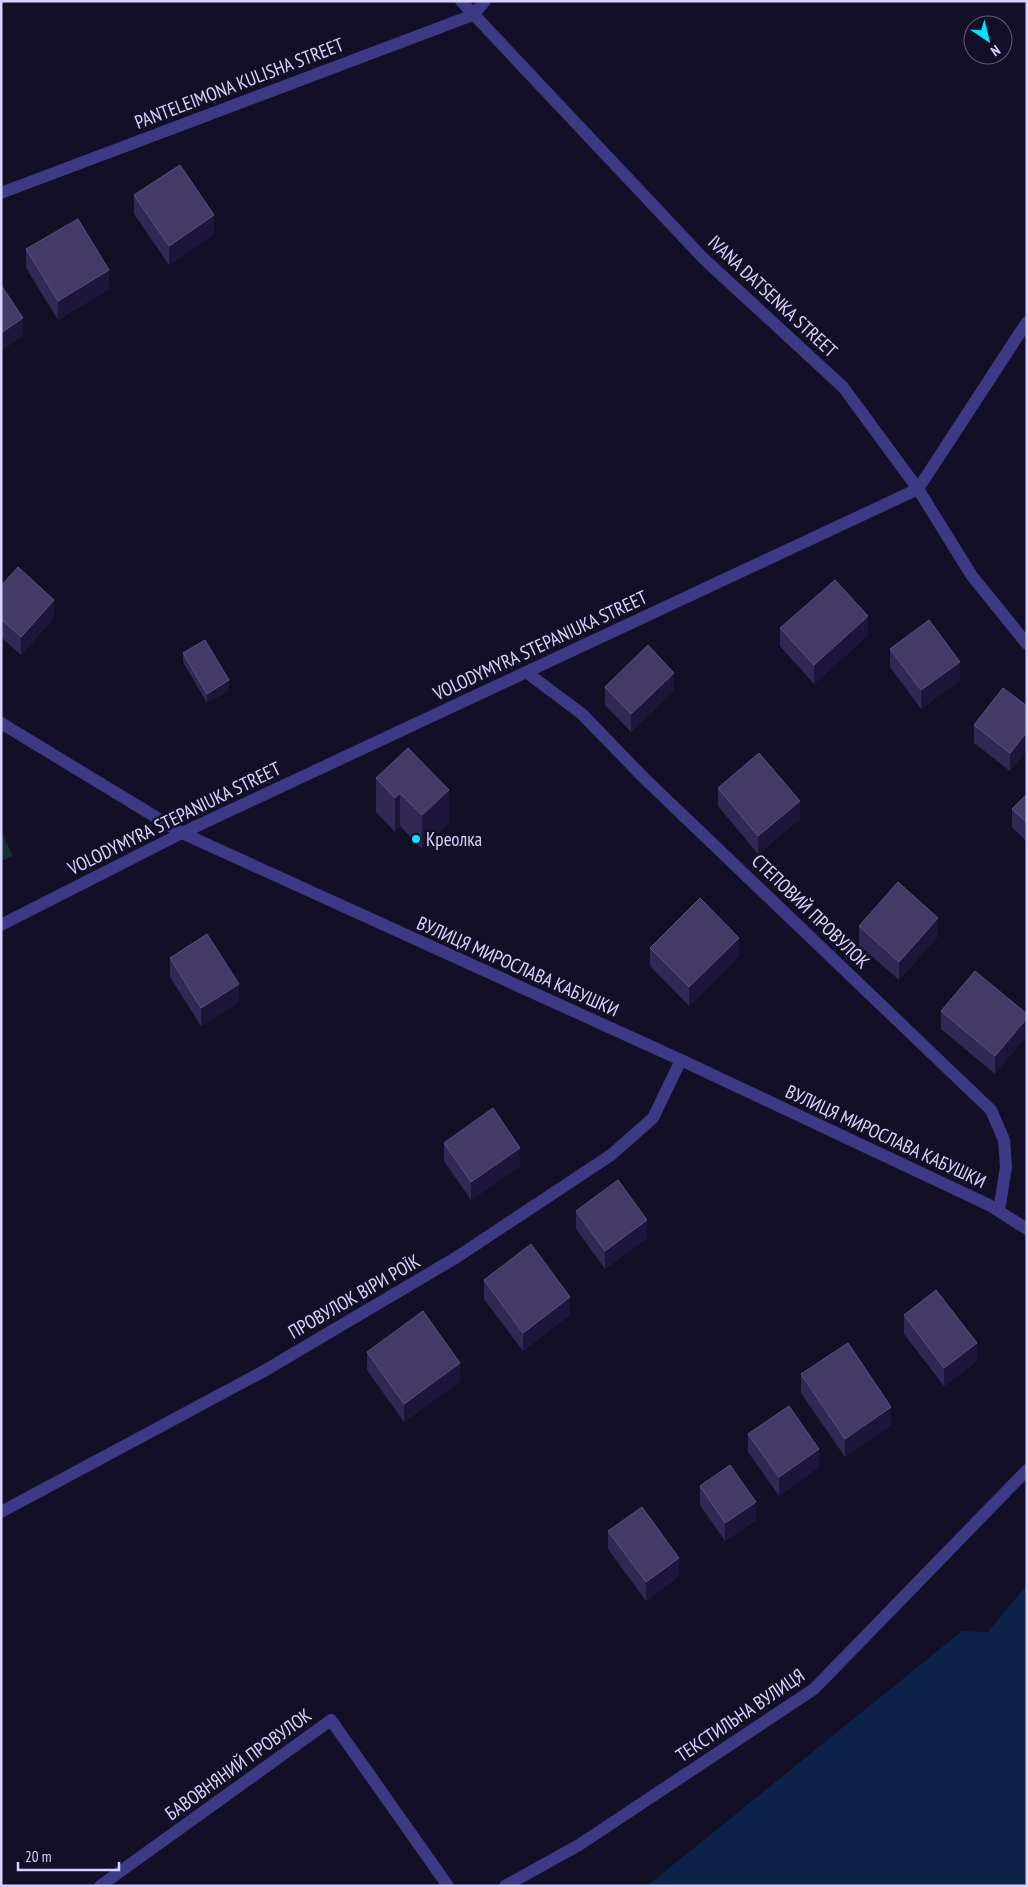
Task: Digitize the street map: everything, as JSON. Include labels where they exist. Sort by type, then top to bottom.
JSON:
[{"type":"street","name":"IVANA DATSENKA STREET","points":[[461,1],[704,259],[843,387],[918,489],[972,576],[1027,644]]},
{"type":"street","name":"PANTELEIMONA KULISHA STREET","points":[[1,193],[473,15],[485,1]]},
{"type":"street","points":[[918,489],[1027,322]]},
{"type":"street","name":"VOLODYMYRA STEPANIUKA STREET","points":[[1,925],[182,833],[918,489]]},
{"type":"street","name":"СТЕПОВИЙ ПРОВУЛОК","points":[[526,672],[582,714],[645,780],[991,1110],[1004,1140],[1006,1168],[998,1211]]},
{"type":"street","name":"ВУЛИЦЯ МИРОСЛАВА КАБУШКИ","points":[[1,723],[182,833],[681,1060],[989,1205],[1027,1229]]},
{"type":"street","name":"ПРОВУЛОК ВІРИ РОЇК","points":[[1,1512],[264,1370],[482,1241],[611,1155],[653,1118],[681,1060]]},
{"type":"street","name":"ТЕКСТИЛЬНА ВУЛИЦЯ","points":[[505,1886],[579,1845],[814,1689],[1027,1470]]},
{"type":"street","name":"БАВОВНЯНИЙ ПРОВУЛОК","points":[[100,1886],[331,1720],[448,1886]]},
{"type":"green space","points":[[1,831],[13,856],[1,861]]},
{"type":"water","points":[[1027,1585],[1027,1886],[647,1886],[962,1631],[988,1632]]},
{"type":"building","points":[[180,165],[214,215],[169,246],[134,195]]},
{"type":"building","points":[[78,219],[109,270],[58,301],[26,249]]},
{"type":"building","points":[[1,285],[23,318],[1,333]]},
{"type":"building","points":[[18,567],[54,600],[21,637],[1,619],[1,586]]},
{"type":"building","points":[[835,580],[868,616],[814,665],[780,628]]},
{"type":"building","points":[[929,620],[960,662],[921,690],[890,649]]},
{"type":"building","points":[[205,640],[229,680],[207,694],[183,653]]},
{"type":"building","points":[[648,645],[674,673],[631,714],[605,687]]},
{"type":"building","points":[[1003,688],[1027,706],[1027,732],[1010,753],[974,725]]},
{"type":"building","points":[[408,748],[449,790],[422,815],[400,793],[395,798],[376,778]]},
{"type":"building","points":[[759,753],[800,801],[758,836],[718,788]]},
{"type":"building","points":[[1027,794],[1027,823],[1012,809]]},
{"type":"building","points":[[898,882],[938,918],[899,962],[859,926]]},
{"type":"building","points":[[700,898],[739,938],[689,987],[650,948]]},
{"type":"building","points":[[207,934],[239,984],[201,1008],[170,958]]},
{"type":"building","points":[[975,971],[1027,1014],[1027,1018],[995,1056],[941,1011]]},
{"type":"building","points":[[493,1108],[520,1148],[471,1182],[444,1143]]},
{"type":"building","points":[[618,1180],[647,1220],[605,1251],[576,1211]]},
{"type":"building","points":[[531,1244],[570,1297],[523,1333],[484,1280]]},
{"type":"building","points":[[936,1290],[977,1343],[944,1368],[904,1315]]},
{"type":"building","points":[[423,1311],[460,1363],[404,1404],[367,1352]]},
{"type":"building","points":[[848,1343],[891,1407],[845,1439],[801,1374]]},
{"type":"building","points":[[789,1406],[819,1449],[779,1477],[748,1434]]},
{"type":"building","points":[[730,1465],[756,1502],[725,1523],[700,1486]]},
{"type":"building","points":[[642,1507],[679,1558],[646,1582],[608,1531]]},
{"type":"place","name":"Креолка","points":[[416,839]]}]
